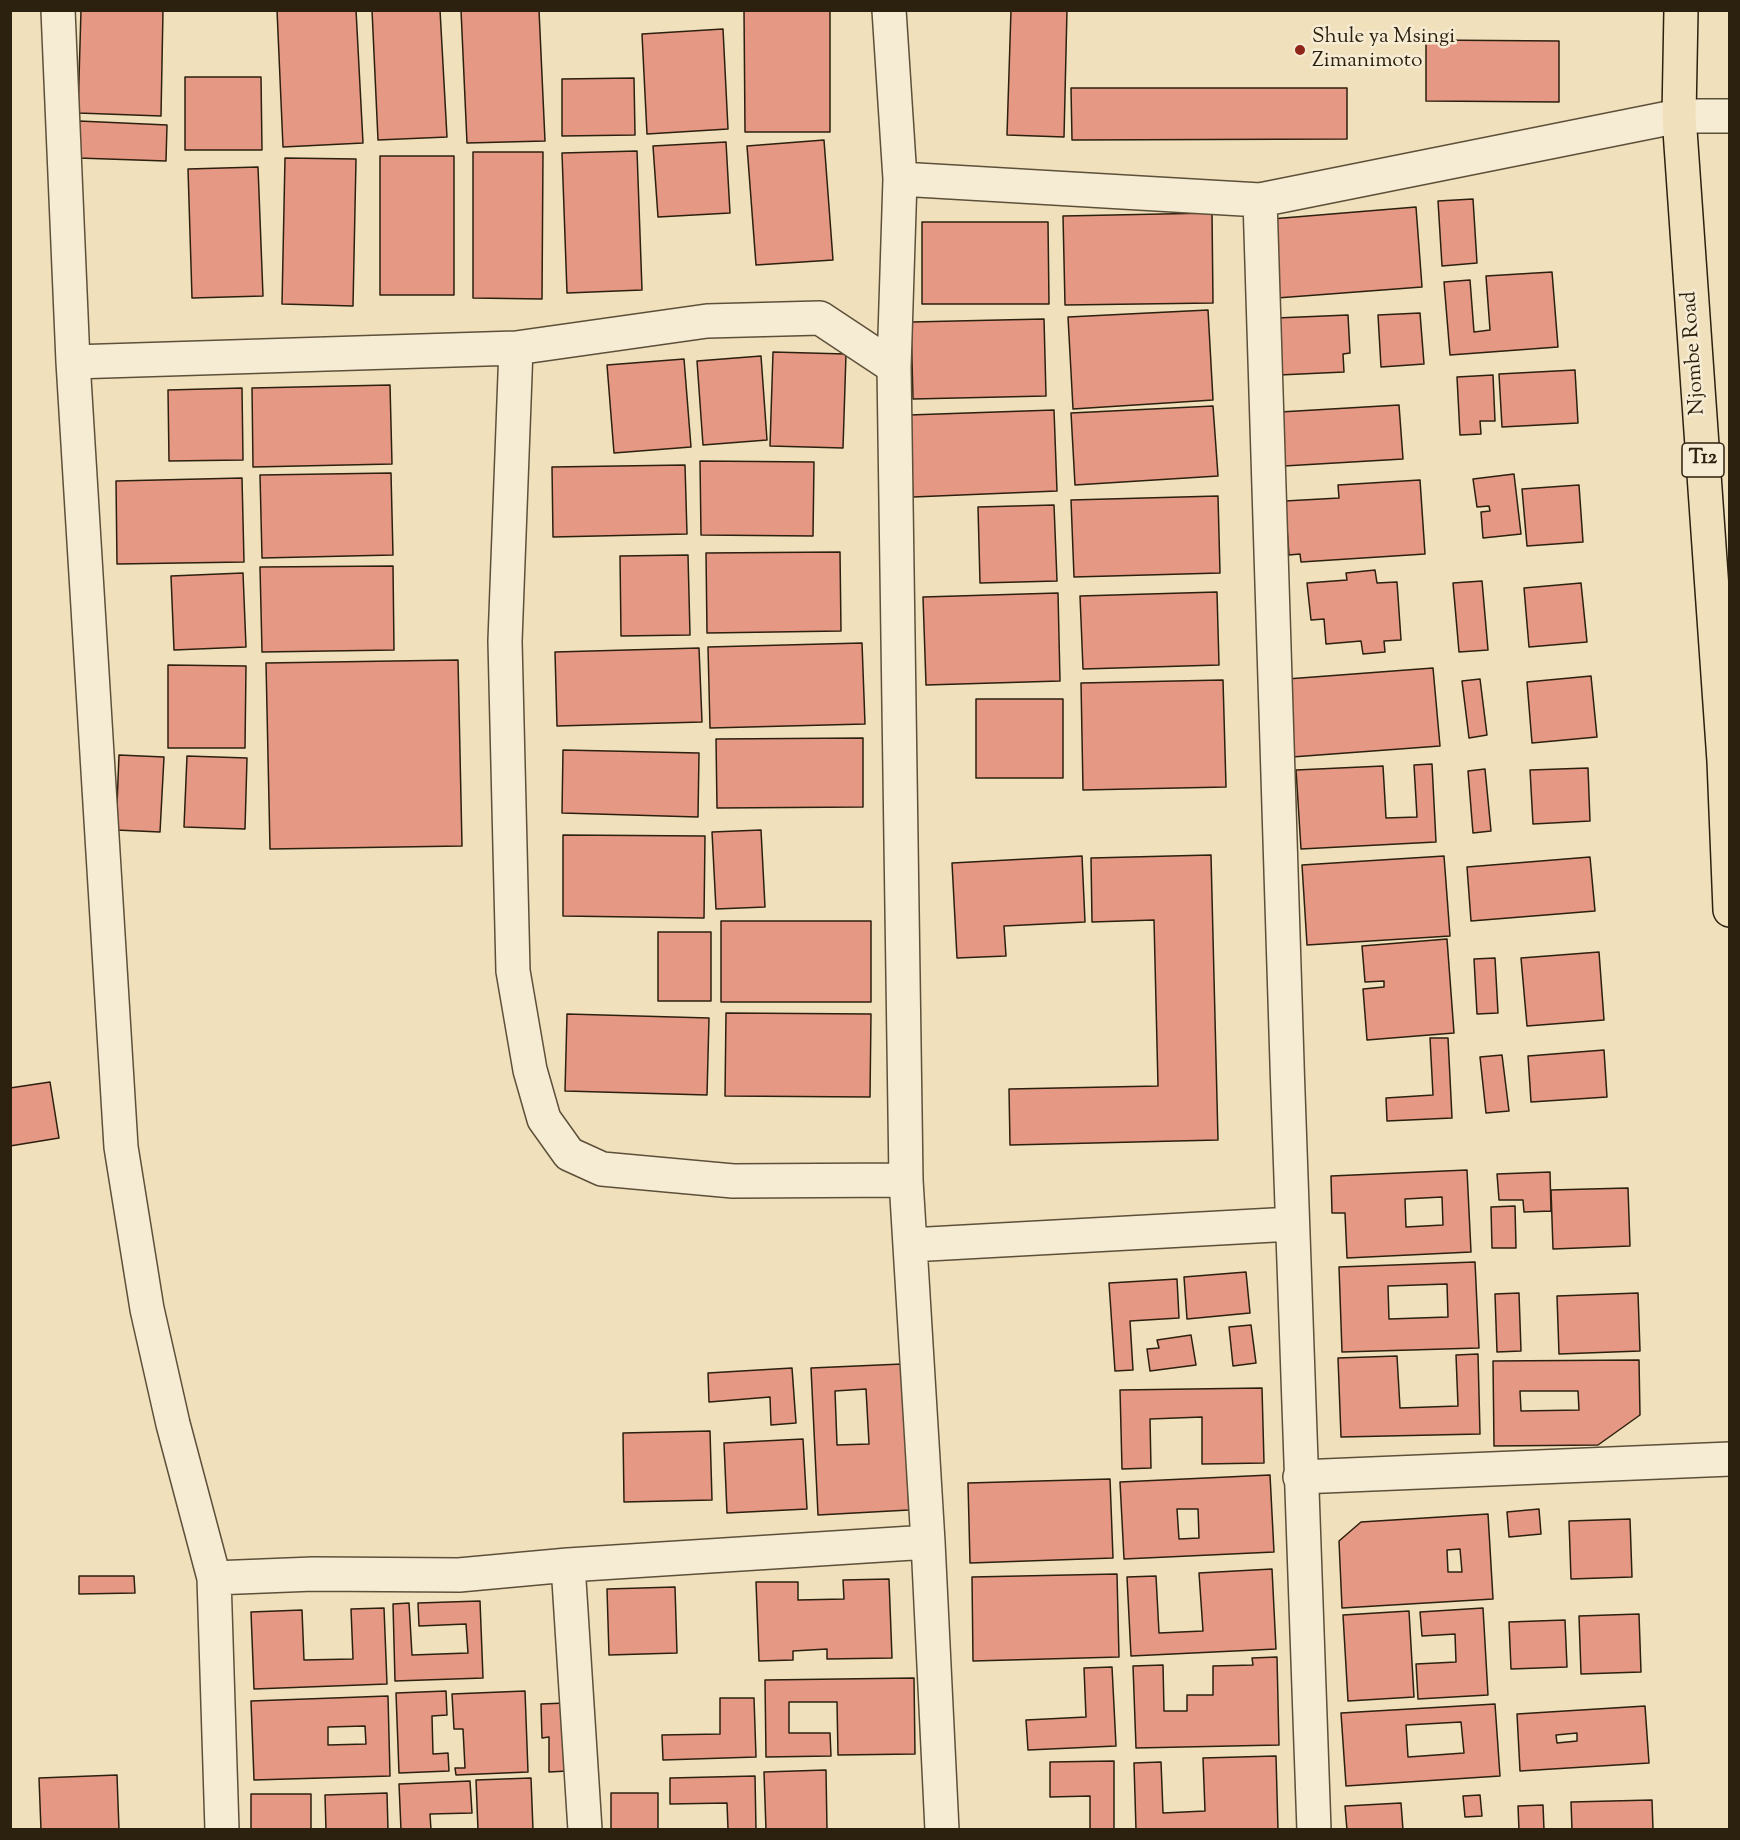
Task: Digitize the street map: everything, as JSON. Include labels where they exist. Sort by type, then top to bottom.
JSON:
[{"type":"highway","name":"Njombe Road","points":[[1681,10],[1679,116],[1727,761],[1730,910]]},
{"type":"street","points":[[58,10],[73,362],[121,1147],[147,1309],[173,1424],[213,1578],[222,1830]]},
{"type":"street","points":[[889,10],[900,179],[894,367],[906,1180],[928,1542],[942,1830]]},
{"type":"street","points":[[900,179],[1260,200],[1679,116],[1730,116]]},
{"type":"street","points":[[1260,200],[1281,812],[1300,1477],[1314,1830]]},
{"type":"street","points":[[73,362],[516,348],[707,321],[820,318],[894,367]]},
{"type":"street","points":[[516,348],[505,641],[513,971],[530,1070],[544,1119],[569,1154],[602,1169],[733,1181],[906,1180]]},
{"type":"street","points":[[910,1245],[1292,1224]]},
{"type":"street","points":[[1300,1477],[1730,1460]]},
{"type":"street","points":[[213,1578],[313,1574],[459,1575],[568,1565],[928,1542]]},
{"type":"street","points":[[568,1565],[585,1830]]},
{"type":"building","points":[[81,10],[163,10],[161,116],[78,113]]},
{"type":"building","points":[[277,10],[356,10],[363,143],[283,147]]},
{"type":"building","points":[[372,10],[440,10],[447,137],[378,140]]},
{"type":"building","points":[[461,10],[539,10],[545,141],[467,143]]},
{"type":"building","points":[[744,10],[830,10],[830,132],[745,132]]},
{"type":"building","points":[[1011,10],[1067,10],[1064,137],[1007,135]]},
{"type":"building","points":[[723,29],[728,129],[647,134],[642,34]]},
{"type":"building","points":[[1426,40],[1559,41],[1559,102],[1426,101]]},
{"type":"building","points":[[185,77],[261,77],[262,150],[185,150]]},
{"type":"building","points":[[634,78],[635,135],[562,136],[562,79]]},
{"type":"building","points":[[1071,88],[1347,88],[1347,139],[1072,140]]},
{"type":"building","points":[[79,121],[167,125],[166,161],[78,158]]},
{"type":"building","points":[[824,140],[833,260],[756,265],[747,146]]},
{"type":"building","points":[[726,142],[730,213],[658,217],[653,146]]},
{"type":"building","points":[[637,151],[642,290],[567,293],[562,153]]},
{"type":"building","points":[[473,152],[543,152],[542,299],[473,298]]},
{"type":"building","points":[[380,156],[454,156],[454,295],[380,295]]},
{"type":"building","points":[[285,158],[356,159],[353,306],[282,304]]},
{"type":"building","points":[[258,167],[263,296],[192,298],[188,169]]},
{"type":"building","points":[[1473,199],[1477,263],[1442,266],[1438,201]]},
{"type":"building","points":[[1416,207],[1422,287],[1277,298],[1271,219]]},
{"type":"building","points":[[1212,213],[1213,303],[1065,305],[1063,216]]},
{"type":"building","points":[[922,222],[1048,222],[1049,304],[922,304]]},
{"type":"building","points":[[1552,272],[1558,347],[1450,355],[1444,282],[1470,280],[1474,332],[1490,330],[1486,276]]},
{"type":"building","points":[[1208,310],[1213,400],[1073,409],[1068,317]]},
{"type":"building","points":[[1420,313],[1424,364],[1381,367],[1378,315]]},
{"type":"building","points":[[1348,315],[1350,353],[1343,354],[1344,372],[1279,375],[1276,318]]},
{"type":"building","points":[[1044,319],[1046,396],[913,399],[911,322]]},
{"type":"building","points":[[773,352],[846,354],[843,448],[770,446]]},
{"type":"building","points":[[761,356],[767,440],[703,445],[697,361]]},
{"type":"building","points":[[684,359],[691,447],[614,453],[607,365]]},
{"type":"building","points":[[1575,370],[1578,423],[1502,427],[1499,374]]},
{"type":"building","points":[[1493,375],[1495,421],[1480,421],[1481,434],[1460,435],[1457,377]]},
{"type":"building","points":[[390,385],[392,464],[253,467],[252,388]]},
{"type":"building","points":[[242,388],[243,460],[169,461],[168,390]]},
{"type":"building","points":[[1399,405],[1403,459],[1284,466],[1280,412]]},
{"type":"building","points":[[1213,406],[1218,476],[1075,485],[1071,413]]},
{"type":"building","points":[[1054,410],[1057,491],[913,497],[909,415]]},
{"type":"building","points":[[700,461],[814,462],[813,536],[701,535]]},
{"type":"building","points":[[685,465],[687,534],[553,537],[552,467]]},
{"type":"building","points":[[391,473],[393,555],[262,558],[260,475]]},
{"type":"building","points":[[1514,474],[1521,534],[1483,538],[1481,512],[1490,511],[1489,506],[1477,507],[1473,479]]},
{"type":"building","points":[[242,478],[244,562],[117,564],[116,481]]},
{"type":"building","points":[[1420,480],[1425,554],[1301,562],[1300,554],[1289,555],[1285,501],[1339,498],[1338,485]]},
{"type":"building","points":[[1579,485],[1583,542],[1527,546],[1522,489]]},
{"type":"building","points":[[1218,496],[1220,573],[1074,577],[1071,500]]},
{"type":"building","points":[[1054,505],[1057,581],[980,583],[978,507]]},
{"type":"building","points":[[840,552],[841,631],[707,633],[706,553]]},
{"type":"building","points":[[688,555],[690,635],[621,636],[620,556]]},
{"type":"building","points":[[393,566],[394,650],[262,652],[260,567]]},
{"type":"building","points":[[1375,570],[1377,583],[1397,582],[1401,640],[1384,641],[1385,652],[1363,654],[1361,641],[1326,644],[1324,619],[1311,620],[1307,583],[1347,580],[1346,573]]},
{"type":"building","points":[[243,573],[246,647],[174,650],[171,576]]},
{"type":"building","points":[[1482,581],[1488,650],[1459,652],[1453,583]]},
{"type":"building","points":[[1581,583],[1587,642],[1529,647],[1524,588]]},
{"type":"building","points":[[1217,592],[1219,665],[1083,669],[1080,596]]},
{"type":"building","points":[[1058,593],[1060,681],[926,685],[923,597]]},
{"type":"building","points":[[862,643],[865,724],[710,728],[708,647]]},
{"type":"building","points":[[699,648],[702,722],[557,726],[555,652]]},
{"type":"building","points":[[458,660],[462,846],[270,849],[266,663]]},
{"type":"building","points":[[168,665],[246,666],[245,748],[168,748]]},
{"type":"building","points":[[1433,668],[1440,746],[1292,757],[1287,679]]},
{"type":"building","points":[[1591,676],[1597,737],[1532,743],[1527,682]]},
{"type":"building","points":[[1480,679],[1487,735],[1469,738],[1462,681]]},
{"type":"building","points":[[1223,680],[1226,787],[1083,790],[1081,683]]},
{"type":"building","points":[[976,699],[1063,699],[1063,778],[976,778]]},
{"type":"building","points":[[863,738],[863,807],[717,808],[716,739]]},
{"type":"building","points":[[563,750],[699,753],[698,817],[562,813]]},
{"type":"building","points":[[119,755],[164,757],[160,832],[116,830]]},
{"type":"building","points":[[187,756],[247,758],[245,829],[184,827]]},
{"type":"building","points":[[1432,764],[1436,842],[1301,849],[1296,770],[1383,766],[1386,818],[1417,817],[1414,765]]},
{"type":"building","points":[[1588,768],[1590,821],[1533,824],[1530,770]]},
{"type":"building","points":[[1485,769],[1491,831],[1473,833],[1468,771]]},
{"type":"building","points":[[761,830],[765,907],[716,909],[712,832]]},
{"type":"building","points":[[563,835],[705,836],[704,918],[563,916]]},
{"type":"building","points":[[1211,855],[1218,1140],[1010,1145],[1009,1089],[1158,1086],[1154,920],[1092,922],[1091,858]]},
{"type":"building","points":[[1082,856],[1085,922],[1004,926],[1006,956],[957,958],[952,863]]},
{"type":"building","points":[[1444,856],[1450,936],[1307,945],[1302,865]]},
{"type":"building","points":[[1590,857],[1595,911],[1471,921],[1467,867]]},
{"type":"building","points":[[721,921],[871,921],[871,1002],[721,1002]]},
{"type":"building","points":[[658,932],[711,932],[711,1001],[658,1001]]},
{"type":"building","points":[[1447,939],[1454,1033],[1367,1040],[1363,989],[1384,987],[1384,981],[1365,982],[1362,946]]},
{"type":"building","points":[[1599,952],[1604,1020],[1527,1026],[1521,958]]},
{"type":"building","points":[[1495,958],[1498,1013],[1477,1014],[1474,959]]},
{"type":"building","points":[[726,1013],[871,1014],[870,1097],[725,1096]]},
{"type":"building","points":[[567,1014],[709,1018],[707,1095],[565,1091]]},
{"type":"building","points":[[1430,1038],[1448,1038],[1452,1118],[1387,1121],[1386,1098],[1433,1095]]},
{"type":"building","points":[[1604,1050],[1607,1097],[1531,1102],[1528,1056]]},
{"type":"building","points":[[1502,1055],[1509,1111],[1486,1113],[1480,1057]]},
{"type":"building","points":[[50,1082],[59,1138],[10,1146],[10,1088]]},
{"type":"building","points":[[1467,1170],[1471,1252],[1347,1258],[1345,1213],[1332,1213],[1331,1176]],"holes":[[[1442,1197],[1443,1225],[1406,1227],[1405,1199]]]},
{"type":"building","points":[[1550,1172],[1551,1211],[1524,1212],[1523,1200],[1499,1200],[1497,1174]]},
{"type":"building","points":[[1628,1188],[1630,1246],[1553,1249],[1551,1190]]},
{"type":"building","points":[[1515,1206],[1516,1248],[1492,1248],[1491,1207]]},
{"type":"building","points":[[1475,1262],[1479,1348],[1342,1352],[1339,1267]],"holes":[[[1447,1284],[1448,1317],[1389,1319],[1388,1286]]]},
{"type":"building","points":[[1246,1272],[1250,1313],[1187,1319],[1184,1277]]},
{"type":"building","points":[[1177,1279],[1179,1318],[1130,1321],[1133,1370],[1115,1371],[1109,1283]]},
{"type":"building","points":[[1519,1293],[1521,1351],[1497,1352],[1495,1294]]},
{"type":"building","points":[[1638,1293],[1640,1351],[1559,1354],[1557,1296]]},
{"type":"building","points":[[1251,1325],[1256,1363],[1233,1366],[1229,1327]]},
{"type":"building","points":[[1191,1335],[1196,1365],[1150,1371],[1147,1349],[1159,1348],[1157,1340]]},
{"type":"building","points":[[1478,1354],[1480,1434],[1341,1437],[1338,1358],[1397,1356],[1400,1408],[1458,1406],[1456,1355]]},
{"type":"building","points":[[1639,1360],[1640,1415],[1598,1445],[1494,1446],[1493,1361]],"holes":[[[1520,1391],[1578,1391],[1579,1410],[1521,1411]]]},
{"type":"building","points":[[902,1364],[909,1510],[818,1515],[811,1368]],"holes":[[[866,1389],[869,1444],[837,1445],[835,1391]]]},
{"type":"building","points":[[792,1368],[796,1423],[771,1425],[770,1397],[709,1402],[708,1373]]},
{"type":"building","points":[[1262,1388],[1264,1463],[1202,1464],[1202,1417],[1150,1419],[1151,1468],[1122,1469],[1120,1390]]},
{"type":"building","points":[[710,1431],[712,1500],[624,1502],[623,1433]]},
{"type":"building","points":[[803,1439],[807,1509],[727,1513],[724,1443]]},
{"type":"building","points":[[1270,1475],[1274,1552],[1124,1559],[1120,1482]],"holes":[[[1177,1509],[1198,1509],[1199,1538],[1179,1539]]]},
{"type":"building","points":[[1110,1479],[1113,1558],[970,1563],[968,1483]]},
{"type":"building","points":[[1539,1509],[1541,1534],[1509,1537],[1507,1512]]},
{"type":"building","points":[[1488,1514],[1493,1599],[1342,1608],[1339,1541],[1361,1522]],"holes":[[[1460,1549],[1462,1572],[1448,1572],[1447,1550]]]},
{"type":"building","points":[[1630,1519],[1632,1577],[1571,1579],[1569,1521]]},
{"type":"building","points":[[1272,1569],[1276,1649],[1131,1656],[1127,1577],[1156,1576],[1159,1633],[1203,1631],[1199,1573]]},
{"type":"building","points":[[1117,1574],[1119,1657],[973,1661],[972,1577]]},
{"type":"building","points":[[79,1576],[134,1576],[135,1593],[79,1594]]},
{"type":"building","points":[[889,1579],[892,1658],[827,1659],[827,1649],[793,1651],[793,1660],[759,1661],[756,1582],[798,1582],[798,1600],[844,1599],[843,1580]]},
{"type":"building","points":[[675,1587],[677,1653],[609,1655],[607,1589]]},
{"type":"building","points":[[480,1601],[483,1678],[395,1681],[393,1604],[409,1603],[412,1655],[468,1653],[466,1624],[419,1626],[418,1603]]},
{"type":"building","points":[[384,1608],[387,1684],[254,1689],[251,1612],[302,1610],[304,1660],[353,1659],[351,1609]]},
{"type":"building","points":[[1483,1608],[1488,1695],[1418,1699],[1416,1664],[1456,1662],[1455,1634],[1422,1636],[1420,1612]]},
{"type":"building","points":[[1409,1611],[1414,1697],[1348,1701],[1343,1615]]},
{"type":"building","points":[[1639,1614],[1641,1672],[1581,1674],[1579,1616]]},
{"type":"building","points":[[1565,1620],[1567,1667],[1511,1669],[1509,1622]]},
{"type":"building","points":[[1277,1657],[1279,1745],[1136,1748],[1133,1666],[1163,1665],[1164,1711],[1187,1711],[1187,1695],[1213,1695],[1213,1666],[1253,1665],[1252,1658]]},
{"type":"building","points":[[1112,1667],[1116,1746],[1028,1750],[1026,1720],[1086,1717],[1084,1668]]},
{"type":"building","points":[[914,1678],[915,1754],[838,1755],[837,1702],[789,1702],[789,1733],[830,1733],[831,1756],[766,1757],[765,1680]]},
{"type":"building","points":[[446,1691],[447,1715],[432,1716],[433,1754],[448,1753],[449,1771],[399,1773],[396,1693]]},
{"type":"building","points":[[525,1691],[528,1772],[456,1775],[455,1768],[465,1768],[463,1729],[454,1729],[452,1694]]},
{"type":"building","points":[[388,1696],[390,1776],[254,1780],[251,1701]],"holes":[[[365,1726],[366,1744],[328,1745],[328,1727]]]},
{"type":"building","points":[[720,1698],[754,1698],[756,1757],[663,1760],[662,1735],[720,1734]]},
{"type":"building","points":[[565,1703],[567,1771],[549,1772],[549,1737],[542,1738],[541,1704]]},
{"type":"building","points":[[1495,1704],[1500,1776],[1346,1786],[1341,1713]],"holes":[[[1461,1722],[1464,1753],[1408,1757],[1406,1725]]]},
{"type":"building","points":[[1645,1706],[1649,1763],[1520,1771],[1517,1714]],"holes":[[[1577,1733],[1577,1741],[1557,1743],[1556,1735]]]},
{"type":"building","points":[[1276,1756],[1278,1830],[1136,1830],[1134,1763],[1161,1762],[1163,1813],[1205,1811],[1203,1758]]},
{"type":"building","points":[[1114,1761],[1114,1829],[1090,1830],[1090,1796],[1050,1797],[1050,1762]]},
{"type":"building","points":[[826,1770],[827,1830],[766,1830],[764,1772]]},
{"type":"building","points":[[117,1775],[119,1830],[41,1830],[39,1778]]},
{"type":"building","points":[[755,1776],[756,1830],[712,1830],[728,1829],[727,1803],[670,1804],[670,1778]]},
{"type":"building","points":[[531,1778],[533,1830],[478,1830],[476,1780]]},
{"type":"building","points":[[470,1781],[472,1813],[430,1814],[431,1830],[401,1830],[399,1784]]},
{"type":"building","points":[[387,1793],[388,1830],[326,1830],[325,1795]]},
{"type":"building","points":[[611,1793],[658,1793],[658,1830],[611,1830]]},
{"type":"building","points":[[251,1794],[311,1794],[311,1830],[251,1830]]},
{"type":"building","points":[[1480,1795],[1482,1816],[1465,1817],[1463,1796]]},
{"type":"building","points":[[1652,1800],[1653,1830],[1572,1830],[1571,1802]]},
{"type":"building","points":[[1401,1803],[1403,1830],[1347,1830],[1345,1806]]},
{"type":"building","points":[[1543,1805],[1544,1830],[1519,1830],[1518,1806]]},
{"type":"place","name":"Shule ya Msingi Zimanimoto","points":[[1300,50]]}]
